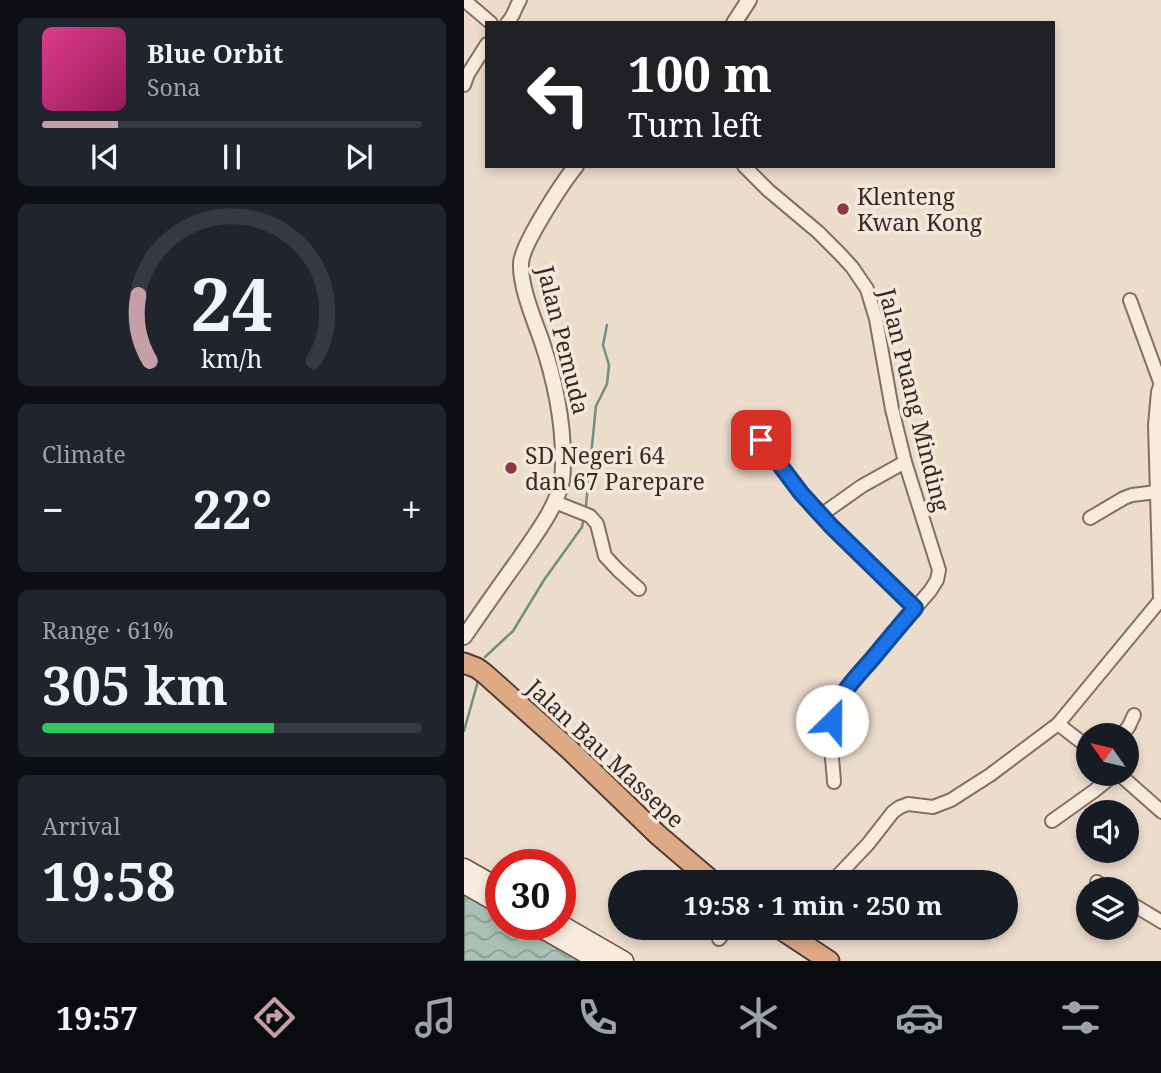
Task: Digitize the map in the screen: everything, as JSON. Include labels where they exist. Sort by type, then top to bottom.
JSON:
[{"type":"highway","name":"Jalan Bau Massepe","points":[[471,666],[570,750],[658,835],[699,870]]},
{"type":"highway","points":[[800,940],[829,961]]},
{"type":"main road","points":[[464,868],[485,880]]},
{"type":"main road","points":[[464,884],[485,896]]},
{"type":"main road","points":[[576,933],[624,961]]},
{"type":"main road","points":[[562,940],[599,961]]},
{"type":"street","points":[[509,21],[520,0]]},
{"type":"street","points":[[735,21],[749,0]]},
{"type":"street","points":[[464,1],[489,21]]},
{"type":"street","points":[[464,85],[485,47]]},
{"type":"street","name":"Jalan Pemuda","points":[[464,637],[540,528],[555,502],[563,479],[563,436],[554,385],[529,307],[521,274],[521,260],[543,216],[575,168]]},
{"type":"street","name":"Jalan Puang Minding","points":[[746,168],[833,247],[852,267],[867,289],[876,319],[892,409],[905,462],[939,570],[937,580],[930,591],[851,682],[834,710],[834,782]]},
{"type":"street","points":[[844,870],[900,807],[908,804],[933,807],[951,800],[990,775],[1058,724],[1161,598],[1155,425],[1160,381],[1130,300]]},
{"type":"street","points":[[761,440],[821,515],[915,608]]},
{"type":"street","points":[[821,515],[862,486],[905,462]]},
{"type":"street","points":[[1090,518],[1124,498],[1157,492]]},
{"type":"street","points":[[555,502],[590,516],[597,524],[605,556],[639,589]]},
{"type":"street","points":[[464,649],[471,666]]},
{"type":"street","points":[[1130,723],[1134,715]]},
{"type":"street","points":[[1058,724],[1076,738]]},
{"type":"street","points":[[1052,821],[1101,786]]},
{"type":"street","points":[[1131,786],[1161,812]]},
{"type":"street","points":[[1139,908],[1161,922]]},
{"type":"water","points":[[464,890],[485,902],[485,940],[552,940],[589,961],[464,961]]},
{"type":"waterway","points":[[586,505],[596,406],[607,384],[609,365],[603,345],[607,325]]},
{"type":"waterway","points":[[485,657],[513,631],[583,522]]},
{"type":"waterway","points":[[464,731],[478,681]]},
{"type":"place","name":"Klenteng Kwan Kong","points":[[843,209]]},
{"type":"place","name":"SD Negeri 64 dan 67 Parepare","points":[[511,468]]},
{"type":"route","points":[[761,440],[801,493],[831,526],[915,608],[851,682],[834,710],[832,721]]}]
